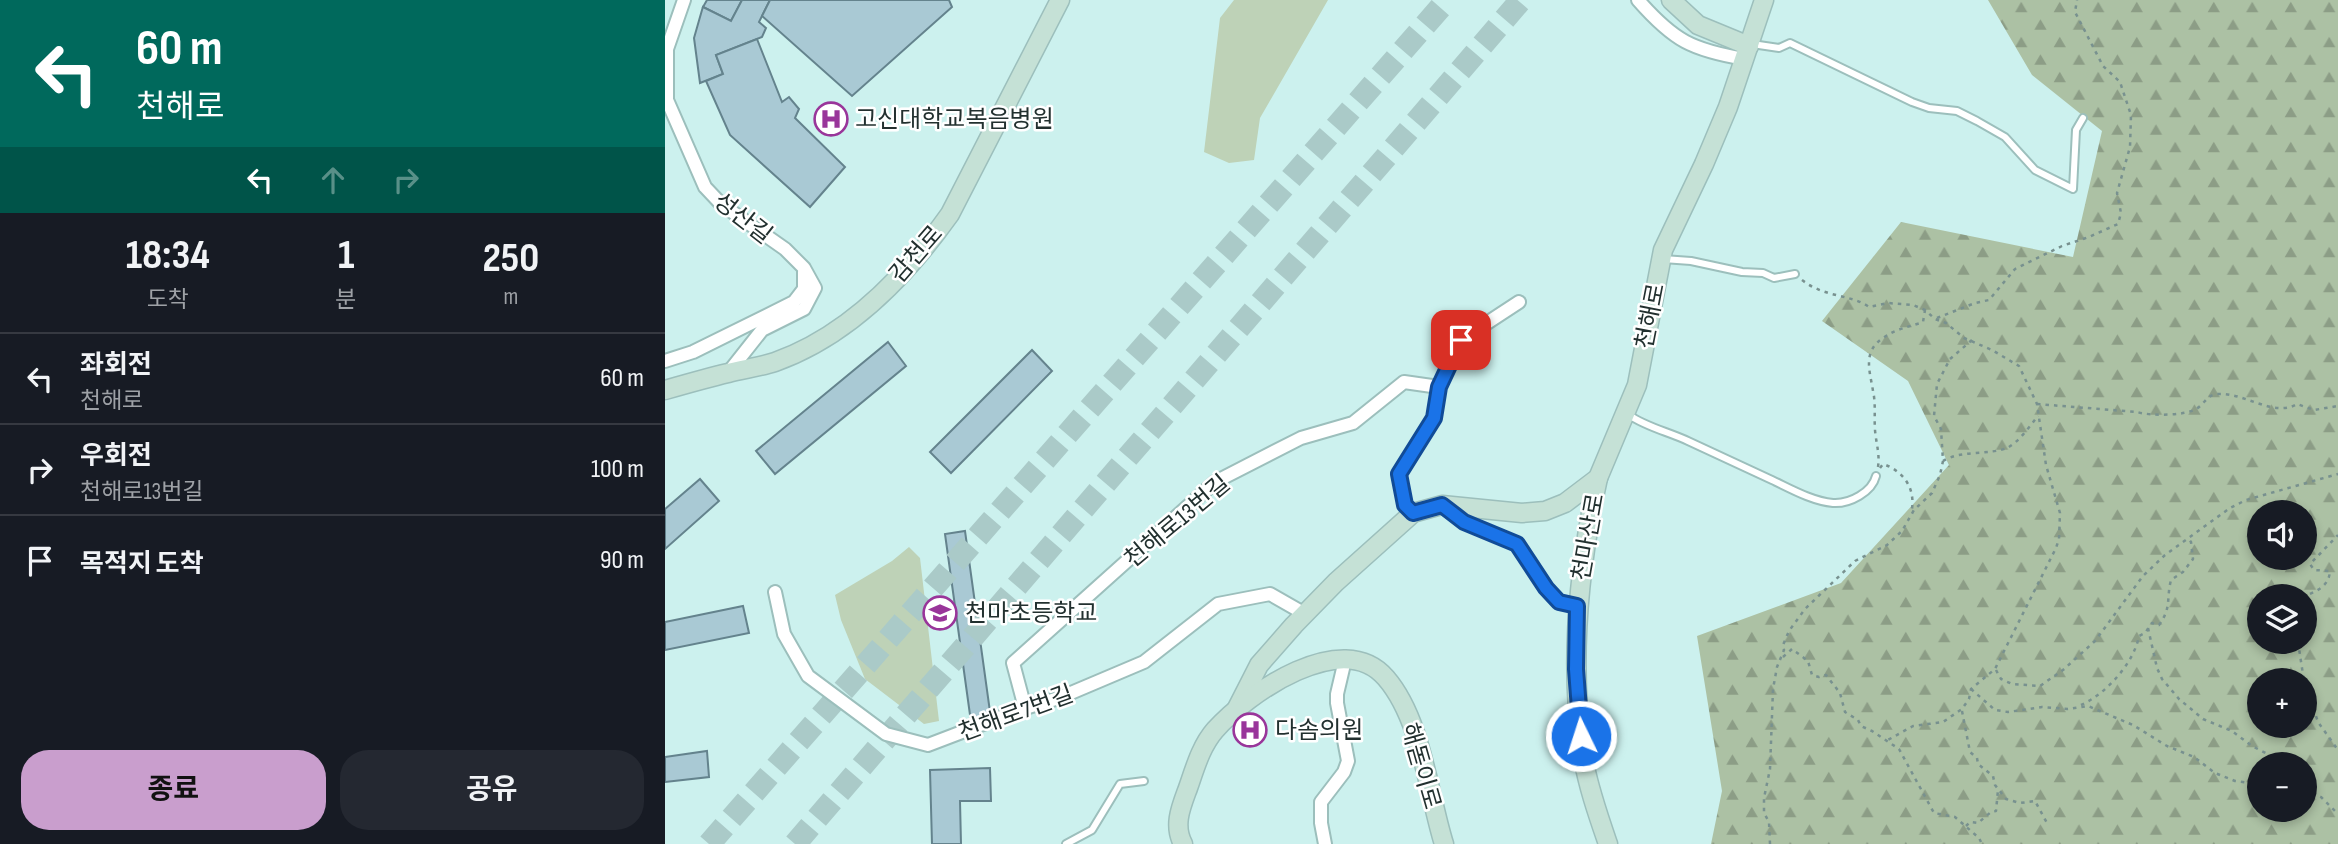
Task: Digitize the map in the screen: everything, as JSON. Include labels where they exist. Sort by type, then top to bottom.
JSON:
[{"type":"street","name":"성산길","points":[[684,0],[667,49],[667,100],[705,187],[721,204],[785,249],[804,268]]},
{"type":"street","name":"감천로","points":[[665,390],[774,362],[815,344],[848,323],[899,277],[929,244],[950,214],[1060,0]]},
{"type":"street","points":[[1638,0],[1668,30],[1690,46],[1748,50]]},
{"type":"street","points":[[1671,0],[1698,25],[1748,50]]},
{"type":"street","name":"천해로","points":[[1598,478],[1637,385],[1661,258],[1723,119],[1764,0]]},
{"type":"street","points":[[665,361],[693,352],[794,302],[804,289],[804,268]]},
{"type":"street","points":[[728,373],[762,330],[804,309],[815,288],[804,268]]},
{"type":"street","points":[[1413,513],[1405,505],[1399,474],[1434,418],[1439,387],[1461,340],[1519,302]]},
{"type":"street","name":"천해로13번길","points":[[1025,708],[1013,663],[1215,482],[1301,438],[1353,423],[1404,382],[1439,387]]},
{"type":"street","points":[[1234,714],[1259,664],[1336,582],[1413,513],[1442,505],[1522,513],[1545,511],[1565,503],[1598,478]]},
{"type":"street","name":"천마산로","points":[[1598,478],[1577,606],[1576,669],[1583,758],[1608,844]]},
{"type":"street","points":[[1442,505],[1464,522],[1517,544],[1546,588],[1559,602],[1577,606]]},
{"type":"street","name":"천해로7번길","points":[[775,592],[784,634],[808,676],[886,734],[928,745],[1059,698],[1144,662],[1218,604],[1270,594],[1305,614]]},
{"type":"street","points":[[1325,844],[1321,802],[1344,772],[1348,761],[1336,694],[1345,660]]},
{"type":"street","name":"해돋이로","points":[[1182,844],[1178,835],[1178,814],[1200,755],[1215,731],[1266,687],[1304,666],[1345,660],[1370,665],[1378,671],[1386,678],[1404,707],[1416,737],[1444,844]]},
{"type":"lane","points":[[1748,50],[1779,48],[1790,43],[1912,102],[1929,108],[1957,111],[2005,137],[2035,170],[2073,189],[2077,130],[2083,118]]},
{"type":"lane","points":[[1661,258],[1763,273],[1774,278],[1795,274]]},
{"type":"lane","points":[[1625,412],[1644,424],[1684,439],[1792,489],[1831,503],[1843,503],[1864,492],[1876,476]]},
{"type":"lane","points":[[1066,844],[1092,830],[1120,784],[1144,780]]},
{"type":"path","points":[[1795,274],[1819,291],[1854,302],[1860,301],[1869,307],[1888,303],[1913,305],[1946,323],[1964,338],[2019,366],[2037,404],[2046,465],[2060,513],[2059,538],[1995,669],[1971,689],[1969,699],[1962,709],[1943,722],[1913,726],[1886,741]]},
{"type":"path","points":[[1876,476],[1879,446],[1875,434],[1873,389],[1867,366],[1869,355],[1882,338],[1895,330],[1923,322],[1924,310]]},
{"type":"path","points":[[1770,844],[1769,822],[1764,806],[1770,769],[1773,689],[1789,631],[1805,608],[1855,561],[1887,545],[1902,531],[1914,510],[1932,493],[1943,461],[1941,429],[1934,416],[1937,384],[1950,359],[1972,340]]},
{"type":"path","points":[[2037,404],[2137,412],[2150,416],[2193,411],[2209,396],[2216,394],[2235,395],[2281,410],[2297,404],[2314,410],[2338,406]]},
{"type":"path","points":[[1943,461],[1972,452],[2006,448],[2022,435],[2038,416]]},
{"type":"path","points":[[1876,476],[1882,464],[1905,479],[1913,495],[1914,510]]},
{"type":"path","points":[[1995,669],[2001,679],[2012,684],[2040,686],[2063,670],[2095,641],[2143,576],[2165,555],[2230,508],[2246,500],[2338,474]]},
{"type":"path","points":[[2317,591],[2329,579],[2330,571],[2314,570],[2309,564],[2338,535]]},
{"type":"path","points":[[2075,708],[2090,701],[2125,670],[2137,648],[2139,636],[2152,623],[2159,625],[2165,617],[2170,601],[2168,592],[2171,580],[2183,572],[2193,559],[2188,538]]},
{"type":"path","points":[[2148,628],[2157,668],[2162,679],[2179,698],[2203,719],[2232,731],[2264,752]]},
{"type":"path","points":[[1780,659],[1792,649],[1795,650],[1808,661],[1812,675],[1826,676],[1840,693],[1845,712],[1858,720],[1861,726],[1899,749],[1934,813],[1955,817],[1981,842]]},
{"type":"path","points":[[1971,689],[1995,709],[2008,712],[2042,707],[2050,710],[2088,706],[2133,725],[2167,746],[2194,757],[2224,777],[2247,782]]},
{"type":"path","points":[[1962,709],[1971,752],[1978,764],[1993,776],[2005,799],[2027,803],[2035,801],[2047,823]]},
{"type":"path","points":[[2317,719],[2338,750]]},
{"type":"path","points":[[1966,826],[1970,822],[1978,823],[1991,811],[1996,811],[1999,790]]},
{"type":"path","points":[[2317,796],[2331,805],[2338,814]]},
{"type":"green space","points":[[1234,0],[1328,0],[1260,118],[1254,160],[1229,163],[1204,152],[1220,18]]},
{"type":"green space","points":[[1988,0],[2338,0],[2338,844],[1711,844],[1722,791],[1697,636],[1841,583],[1949,465],[1908,381],[1822,321],[1901,222],[2073,257],[2102,131],[2032,75]]},
{"type":"green space","points":[[909,547],[920,558],[939,721],[924,724],[865,679],[841,620],[835,595],[892,561]]},
{"type":"building","points":[[707,0],[742,0],[731,21],[703,7]]},
{"type":"building","points":[[742,0],[770,0],[759,22],[766,28],[762,37],[716,55],[723,74],[700,83],[694,38],[703,7],[731,21]]},
{"type":"building","points":[[770,0],[949,0],[952,7],[852,96],[762,16]]},
{"type":"building","points":[[757,39],[782,102],[789,97],[799,109],[795,118],[845,167],[810,207],[730,135],[706,81],[723,74],[716,55]]},
{"type":"building","points":[[888,342],[906,366],[775,474],[756,451]]},
{"type":"building","points":[[1032,350],[1052,371],[951,473],[930,452]]},
{"type":"building","points":[[700,479],[719,501],[665,549],[665,509]]},
{"type":"building","points":[[965,531],[991,719],[971,722],[945,534]]},
{"type":"building","points":[[743,606],[749,633],[665,650],[665,622]]},
{"type":"building","points":[[707,751],[709,777],[665,782],[665,757]]},
{"type":"building","points":[[990,768],[991,801],[960,801],[961,844],[932,844],[930,770]]},
{"type":"tunnel","points":[[709,844],[1447,0]]},
{"type":"tunnel","points":[[795,844],[1521,0]]},
{"type":"place","name":"고신대학교복음병원","points":[[831,119]]},
{"type":"place","name":"천마초등학교","points":[[940,613]]},
{"type":"place","name":"다솜의원","points":[[1250,730]]},
{"type":"route","points":[[1461,340],[1439,387],[1434,418],[1399,474],[1405,505],[1413,513],[1442,505],[1464,522],[1517,544],[1546,588],[1559,602],[1577,606],[1576,669],[1581,736]]}]
